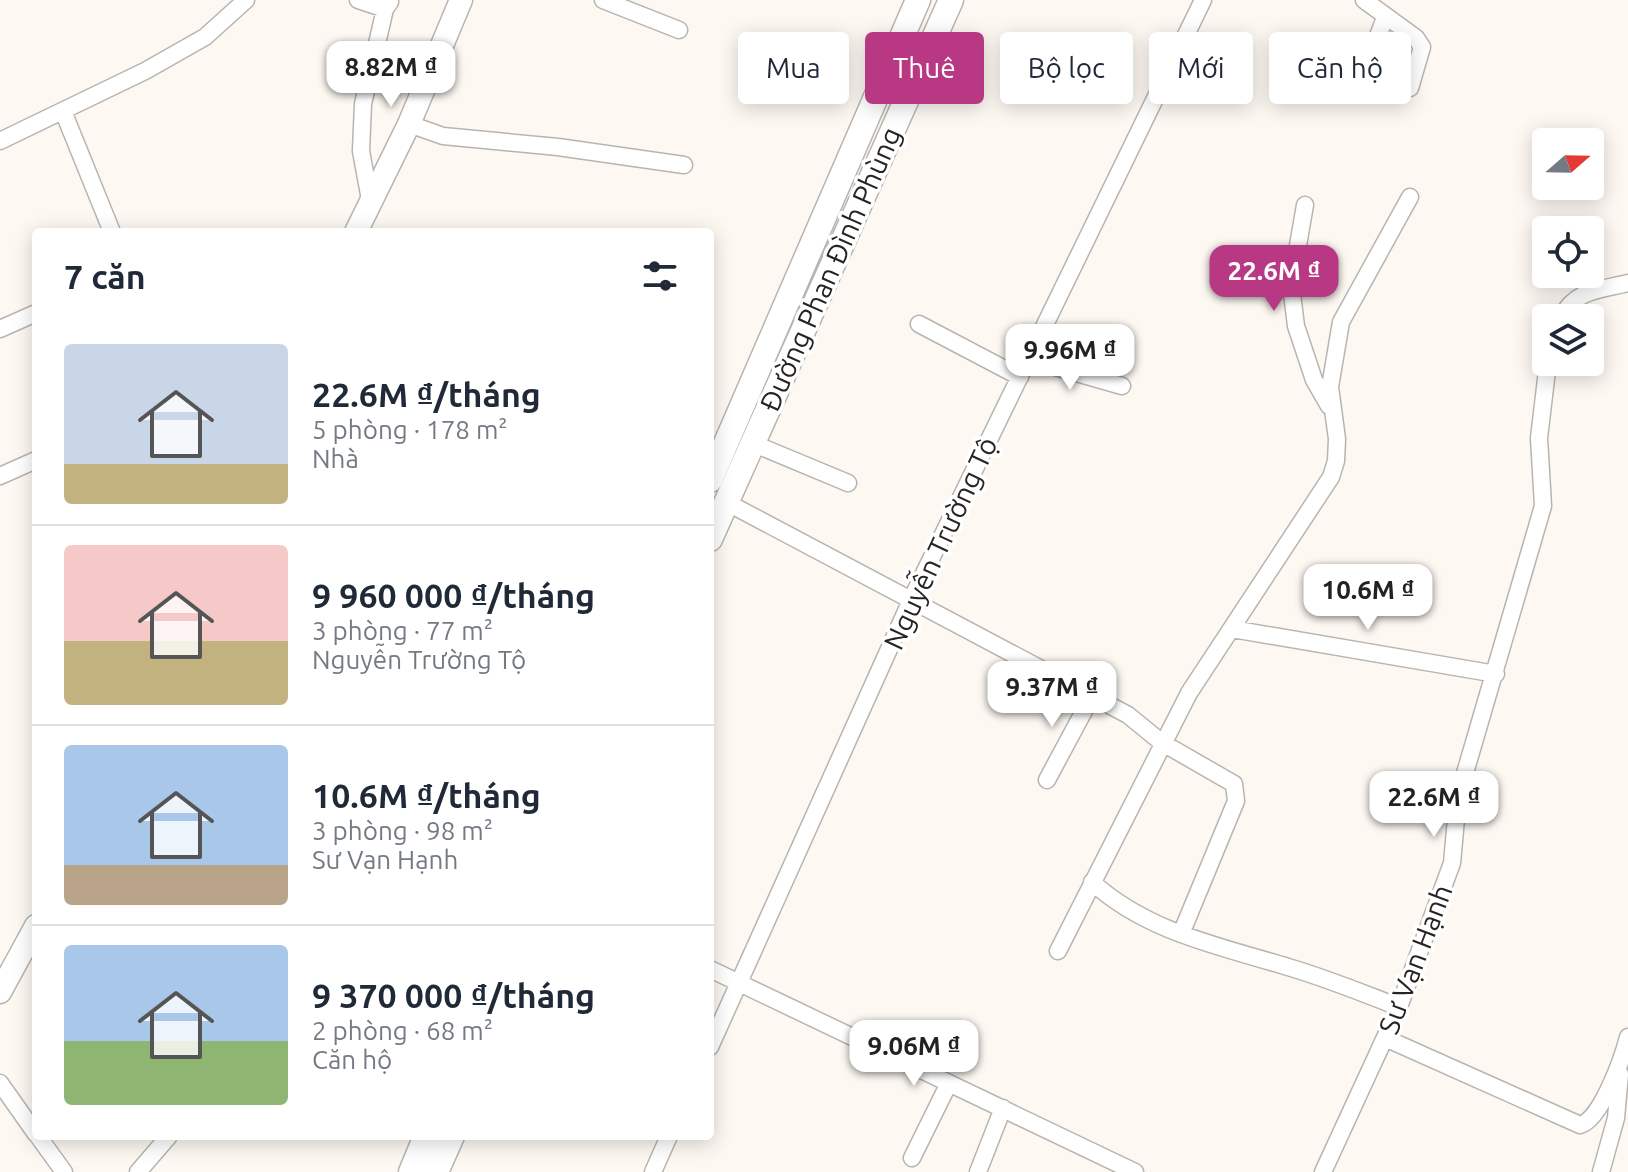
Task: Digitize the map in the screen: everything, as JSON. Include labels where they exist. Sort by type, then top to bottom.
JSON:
[{"type":"main road","name":"Đường Phan Đình Phùng","points":[[714,460],[719,436],[918,0]]},
{"type":"main road","name":"Đường Phan Đình Phùng","points":[[714,530],[951,0]]},
{"type":"main road","points":[[411,1172],[424,1140]]},
{"type":"main road","points":[[436,1172],[450,1140]]},
{"type":"street","points":[[0,141],[145,71],[205,37],[246,0]]},
{"type":"street","points":[[358,0],[388,5],[363,104],[361,151],[370,200]]},
{"type":"street","points":[[358,228],[409,124],[461,0]]},
{"type":"street","points":[[603,0],[679,30]]},
{"type":"street","name":"Nguyễn Trường Tộ","points":[[714,1038],[912,598],[1203,0]]},
{"type":"street","points":[[1364,0],[1407,32]]},
{"type":"street","points":[[1379,32],[1385,18]]},
{"type":"street","points":[[1411,35],[1422,47],[1411,85]]},
{"type":"street","points":[[63,111],[110,228]]},
{"type":"street","points":[[409,124],[443,136],[684,165]]},
{"type":"street","points":[[1058,951],[1161,742],[1261,579],[1331,477],[1336,461],[1337,439],[1330,408],[1330,387],[1341,322],[1410,197]]},
{"type":"street","points":[[1305,205],[1291,286],[1296,326],[1314,380],[1330,408]]},
{"type":"street","points":[[1571,304],[1584,293],[1628,283]]},
{"type":"street","points":[[0,329],[32,315]]},
{"type":"street","points":[[919,324],[1020,377]]},
{"type":"street","points":[[1028,359],[1122,386]]},
{"type":"street","name":"Sư Vạn Hạnh","points":[[1323,1172],[1399,1007],[1452,863],[1458,797],[1543,506],[1539,438],[1546,376]]},
{"type":"street","points":[[752,443],[848,483]]},
{"type":"street","points":[[0,476],[32,462]]},
{"type":"street","points":[[726,502],[1128,715],[1161,742],[1228,778],[1238,793],[1181,934]]},
{"type":"street","points":[[1232,629],[1496,674]]},
{"type":"street","points":[[1047,780],[1092,696]]},
{"type":"street","points":[[1092,882],[1139,916],[1181,934],[1334,982],[1399,1007]]},
{"type":"street","points":[[0,992],[32,933]]},
{"type":"street","points":[[714,971],[1135,1172]]},
{"type":"street","points":[[1385,1038],[1580,1125],[1591,1120],[1620,1064],[1628,1037]]},
{"type":"street","points":[[1601,1172],[1616,1118],[1620,1064]]},
{"type":"street","points":[[0,1083],[32,1122]]},
{"type":"street","points":[[912,1158],[949,1083]]},
{"type":"street","points":[[978,1172],[1003,1108]]},
{"type":"street","points":[[44,1140],[64,1172]]},
{"type":"street","points":[[138,1172],[166,1140]]},
{"type":"street","points":[[653,1172],[667,1140]]}]
